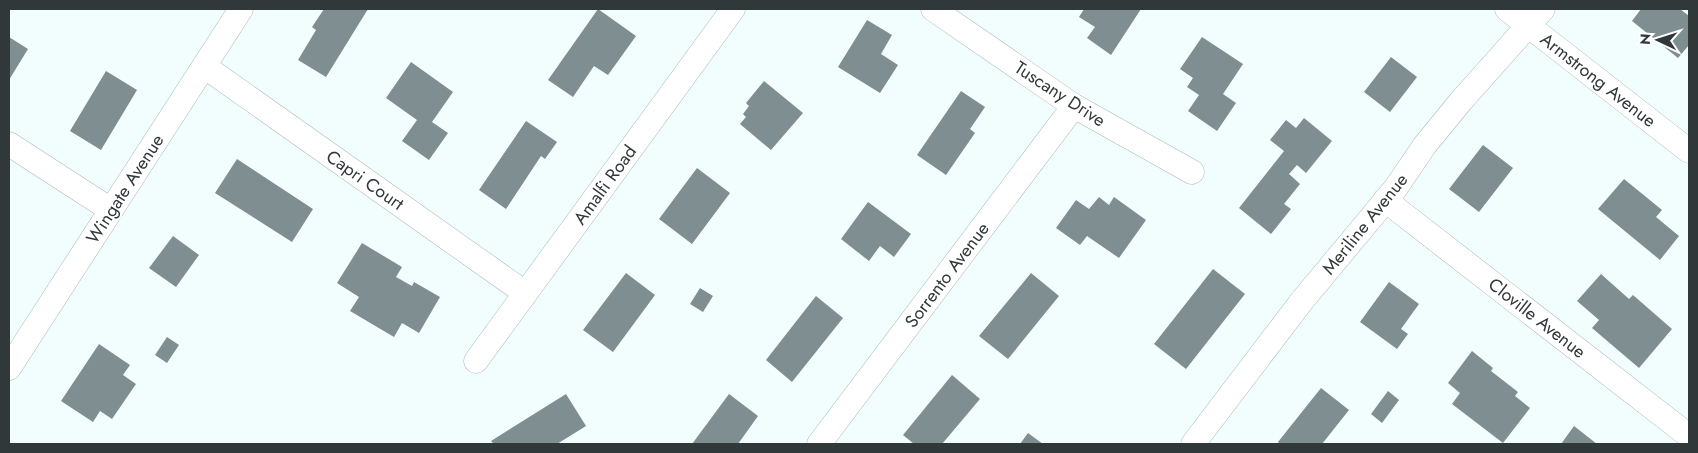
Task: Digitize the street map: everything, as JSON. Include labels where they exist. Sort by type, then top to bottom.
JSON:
[{"type":"street","name":"Wingate Avenue","points":[[9,368],[241,9]]},
{"type":"street","name":"Amalfi Road","points":[[476,361],[733,9]]},
{"type":"street","name":"Tuscany Drive","points":[[933,9],[1074,106],[1192,172]]},
{"type":"street","name":"Armstrong Avenue","points":[[1507,9],[1535,17],[1689,151]]},
{"type":"street","name":"Meriline Avenue","points":[[1195,444],[1302,302],[1386,200],[1443,123],[1535,17]]},
{"type":"street","name":"Capri Court","points":[[204,66],[525,293]]},
{"type":"street","name":"Sorrento Avenue","points":[[819,444],[1074,106]]},
{"type":"street","points":[[9,144],[111,210]]},
{"type":"street","name":"Cloville Avenue","points":[[1386,200],[1689,436]]},
{"type":"building","points":[[324,9],[368,9],[326,77],[298,60],[316,30],[312,27]]},
{"type":"building","points":[[598,9],[636,36],[608,75],[594,66],[573,97],[548,80]]},
{"type":"building","points":[[1084,9],[1141,9],[1111,55],[1087,38],[1095,27],[1079,17]]},
{"type":"building","points":[[1641,9],[1680,9],[1689,16],[1689,45],[1678,58],[1632,21]]},
{"type":"building","points":[[867,20],[892,35],[881,54],[898,65],[880,93],[838,67]]},
{"type":"building","points":[[9,37],[28,49],[9,80]]},
{"type":"building","points":[[1202,37],[1243,64],[1223,94],[1236,103],[1217,131],[1188,111],[1199,95],[1187,87],[1193,78],[1180,69]]},
{"type":"building","points":[[1391,57],[1417,77],[1390,112],[1364,92]]},
{"type":"building","points":[[411,62],[453,92],[432,122],[448,133],[429,160],[402,141],[417,120],[386,98]]},
{"type":"building","points":[[106,71],[137,90],[101,150],[70,131]]},
{"type":"building","points":[[764,81],[803,113],[771,150],[740,124],[746,117],[743,114],[749,106],[746,103]]},
{"type":"building","points":[[961,91],[985,107],[970,129],[975,133],[946,175],[917,155]]},
{"type":"building","points":[[1304,118],[1332,141],[1306,173],[1297,165],[1289,174],[1300,184],[1284,204],[1291,209],[1271,234],[1239,208],[1284,151],[1270,140],[1286,120],[1296,128]]},
{"type":"building","points":[[526,121],[557,142],[545,159],[541,156],[506,209],[479,190]]},
{"type":"building","points":[[1483,145],[1513,168],[1479,212],[1449,189]]},
{"type":"building","points":[[237,159],[313,209],[292,242],[215,193]]},
{"type":"building","points":[[697,168],[730,193],[692,244],[659,219]]},
{"type":"building","points":[[1624,179],[1662,210],[1656,217],[1679,236],[1660,260],[1598,209]]},
{"type":"building","points":[[1099,197],[1109,205],[1114,197],[1146,220],[1119,258],[1087,236],[1080,245],[1056,228],[1076,200],[1089,209]]},
{"type":"building","points":[[868,202],[911,234],[894,257],[880,246],[869,261],[841,239]]},
{"type":"building","points":[[173,236],[199,255],[176,287],[149,268]]},
{"type":"building","points":[[362,243],[402,267],[396,277],[412,286],[414,282],[440,297],[419,333],[402,323],[394,337],[350,311],[359,297],[337,283]]},
{"type":"building","points":[[1213,269],[1245,294],[1186,369],[1154,344]]},
{"type":"building","points":[[626,273],[655,295],[613,352],[583,330]]},
{"type":"building","points":[[1031,273],[1059,296],[1008,359],[979,336]]},
{"type":"building","points":[[1601,274],[1629,299],[1633,295],[1672,329],[1639,368],[1592,328],[1599,320],[1577,301]]},
{"type":"building","points":[[1389,282],[1419,304],[1401,329],[1408,334],[1397,349],[1360,322]]},
{"type":"building","points":[[700,288],[713,296],[703,312],[690,304]]},
{"type":"building","points":[[816,296],[843,318],[792,382],[766,360]]},
{"type":"building","points":[[167,337],[179,345],[167,363],[155,355]]},
{"type":"building","points":[[99,344],[130,365],[123,375],[136,384],[112,419],[100,411],[93,422],[61,401]]},
{"type":"building","points":[[1472,351],[1493,368],[1491,371],[1518,392],[1515,396],[1530,408],[1503,443],[1452,404],[1460,393],[1448,383]]},
{"type":"building","points":[[952,375],[980,399],[942,444],[914,444],[903,435]]},
{"type":"building","points":[[1321,388],[1349,410],[1322,444],[1280,444],[1278,442]]},
{"type":"building","points":[[1388,391],[1399,400],[1382,423],[1371,414]]},
{"type":"building","points":[[566,394],[586,426],[557,444],[494,444],[491,441]]},
{"type":"building","points":[[729,394],[758,416],[738,444],[692,444]]},
{"type":"building","points":[[1574,426],[1597,444],[1561,444]]},
{"type":"building","points":[[1028,433],[1043,444],[1020,444]]}]
